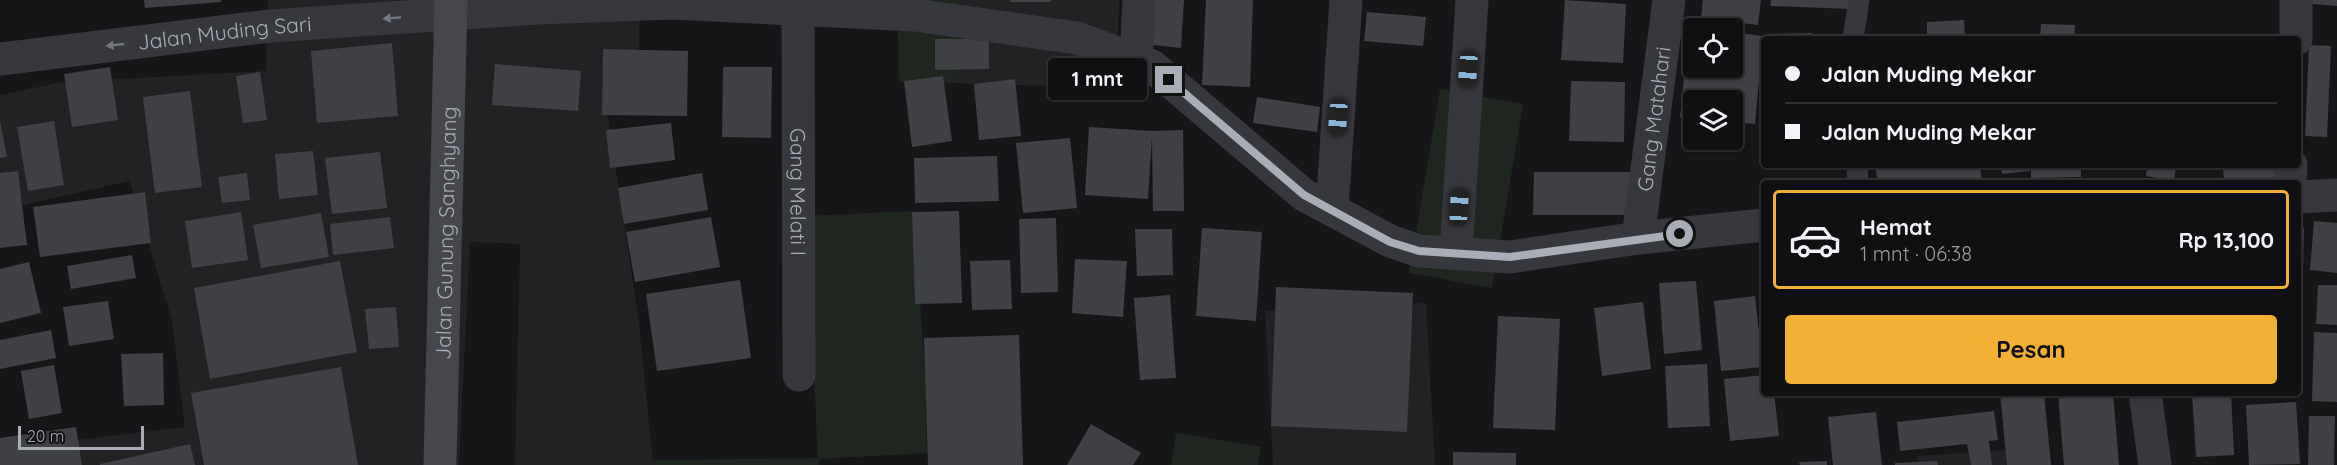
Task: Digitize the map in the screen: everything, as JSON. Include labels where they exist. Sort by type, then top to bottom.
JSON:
[{"type":"main road","name":"Jalan Gunung Sanghyang","points":[[440,465],[451,7]]},
{"type":"street","points":[[1136,60],[1140,0]]},
{"type":"street","points":[[1332,210],[1346,0]]},
{"type":"street","points":[[1456,253],[1472,0]]},
{"type":"street","name":"Gang Matahari","points":[[1638,238],[1669,0]]},
{"type":"street","points":[[2296,0],[2296,36]]},
{"type":"street","name":"Jalan Muding Sari","points":[[0,59],[270,13],[671,3],[798,9],[915,8],[1077,38],[1152,66],[1304,195],[1390,242],[1419,251],[1510,257],[1638,238],[1761,225]]},
{"type":"street","name":"Gang Melati I","points":[[798,9],[799,375]]},
{"type":"street","points":[[2301,197],[2337,195]]},
{"type":"street","points":[[2145,396],[2155,465]]},
{"type":"lane","points":[[1853,36],[1859,0]]},
{"type":"shaded area","points":[[268,0],[640,0],[638,83],[603,83],[639,323],[653,465],[515,465],[520,244],[470,242],[459,465],[0,465],[0,449],[185,427],[172,321],[130,181],[0,210],[0,95],[63,82],[266,71]]},
{"type":"shaded area","points":[[897,0],[962,0],[955,83],[899,82]]},
{"type":"shaded area","points":[[962,0],[1119,0],[1117,97],[1081,87],[955,83]]},
{"type":"shaded area","points":[[1440,89],[1523,104],[1492,288],[1409,273]]},
{"type":"shaded area","points":[[914,211],[925,375],[927,453],[819,459],[819,465],[653,465],[653,460],[818,458],[806,216]]},
{"type":"shaded area","points":[[1426,303],[1435,465],[1273,465],[1265,311]]},
{"type":"shaded area","points":[[1176,433],[1261,447],[1258,465],[1171,465]]},
{"type":"shaded area","points":[[2007,450],[2009,465],[1918,465],[1917,456]]},
{"type":"building","points":[[144,0],[221,0],[221,2],[145,8]]},
{"type":"building","points":[[1010,0],[1051,0],[1051,2],[1010,2]]},
{"type":"building","points":[[1147,0],[1184,0],[1181,48],[1144,44]]},
{"type":"building","points":[[1206,0],[1253,0],[1250,87],[1202,85]]},
{"type":"building","points":[[1565,0],[1626,4],[1623,63],[1561,60]]},
{"type":"building","points":[[1703,0],[1761,0],[1758,25],[1743,23],[1743,18],[1701,18]]},
{"type":"building","points":[[1771,0],[1851,0],[1851,9],[1770,6]]},
{"type":"building","points":[[2312,0],[2337,0],[2337,6],[2312,4]]},
{"type":"building","points":[[1367,12],[1426,17],[1423,46],[1364,41]]},
{"type":"building","points":[[1964,20],[1965,36],[1927,36],[1927,22]]},
{"type":"building","points":[[2041,24],[2075,25],[2074,36],[2040,36]]},
{"type":"building","points":[[1743,33],[1763,36],[1761,36],[1755,124],[1743,123],[1743,90],[1683,90],[1683,117],[1680,117],[1684,78],[1743,78]]},
{"type":"building","points":[[1812,33],[1812,36],[1769,36],[1769,34]]},
{"type":"building","points":[[935,39],[989,39],[989,69],[935,70]]},
{"type":"building","points":[[392,43],[398,116],[317,123],[311,51]]},
{"type":"building","points":[[2309,45],[2331,46],[2327,137],[2305,136]]},
{"type":"building","points":[[603,49],[688,51],[687,116],[602,115]]},
{"type":"building","points":[[495,64],[581,71],[578,111],[492,105]]},
{"type":"building","points":[[110,67],[118,120],[72,127],[64,74]]},
{"type":"building","points":[[723,67],[772,67],[771,138],[722,137]]},
{"type":"building","points":[[260,72],[267,120],[243,123],[236,76]]},
{"type":"building","points":[[943,76],[952,141],[912,147],[904,81]]},
{"type":"building","points":[[1015,79],[1021,136],[979,140],[974,84]]},
{"type":"building","points":[[1571,81],[1625,82],[1624,142],[1569,141]]},
{"type":"building","points":[[190,91],[202,187],[155,193],[143,97]]},
{"type":"building","points":[[1257,97],[1320,107],[1317,132],[1253,123]]},
{"type":"building","points":[[0,120],[7,157],[0,158]]},
{"type":"building","points":[[54,121],[64,185],[28,191],[17,127]]},
{"type":"building","points":[[671,123],[675,160],[610,168],[606,130]]},
{"type":"building","points":[[1089,127],[1152,131],[1183,130],[1184,211],[1153,211],[1152,137],[1148,199],[1085,195]]},
{"type":"building","points":[[1070,138],[1077,208],[1023,213],[1016,143]]},
{"type":"building","points":[[313,151],[318,195],[279,199],[275,154]]},
{"type":"building","points":[[380,152],[387,208],[332,214],[325,158]]},
{"type":"building","points":[[997,156],[999,201],[915,203],[914,158]]},
{"type":"building","points":[[1876,168],[1980,168],[1982,180],[1878,180]]},
{"type":"building","points":[[2001,168],[2030,168],[2030,171],[2002,174]]},
{"type":"building","points":[[2031,168],[2081,168],[2081,177],[2031,178]]},
{"type":"building","points":[[2147,168],[2176,168],[2174,180],[2146,176]]},
{"type":"building","points":[[2223,168],[2274,168],[2275,180],[2224,180]]},
{"type":"building","points":[[18,171],[27,245],[0,248],[0,173]]},
{"type":"building","points":[[1534,172],[1630,172],[1629,215],[1533,215]]},
{"type":"building","points":[[247,173],[250,200],[222,203],[218,177]]},
{"type":"building","points":[[702,173],[708,210],[624,224],[618,188]]},
{"type":"building","points":[[145,192],[151,243],[40,257],[33,207]]},
{"type":"building","points":[[959,211],[962,303],[915,304],[912,212]]},
{"type":"building","points":[[241,212],[248,260],[192,268],[185,221]]},
{"type":"building","points":[[321,213],[329,257],[261,268],[253,225]]},
{"type":"building","points":[[390,217],[394,248],[333,255],[330,224]]},
{"type":"building","points":[[711,217],[720,267],[635,282],[626,232]]},
{"type":"building","points":[[1056,218],[1058,292],[1021,293],[1019,219]]},
{"type":"building","points":[[2314,221],[2337,223],[2337,273],[2310,270]]},
{"type":"building","points":[[1202,228],[1262,232],[1256,321],[1196,316]]},
{"type":"building","points":[[2301,228],[2304,228],[2303,270],[2301,270]]},
{"type":"building","points":[[1135,229],[1172,229],[1173,275],[1137,276]]},
{"type":"building","points":[[132,255],[136,278],[71,289],[67,266]]},
{"type":"building","points":[[1075,259],[1127,261],[1123,317],[1072,313]]},
{"type":"building","points":[[1010,260],[1012,309],[972,310],[970,261]]},
{"type":"building","points":[[340,261],[357,352],[210,379],[194,288]]},
{"type":"building","points":[[29,262],[41,313],[0,323],[0,269]]},
{"type":"building","points":[[740,280],[751,358],[657,371],[646,294]]},
{"type":"building","points":[[1696,281],[1702,350],[1664,354],[1659,283]]},
{"type":"building","points":[[2318,285],[2337,285],[2337,325],[2316,324]]},
{"type":"building","points":[[1276,287],[1413,293],[1407,432],[1271,426]]},
{"type":"building","points":[[1170,295],[1176,378],[1140,380],[1134,298]]},
{"type":"building","points":[[1755,296],[1761,367],[1721,371],[1714,301]]},
{"type":"building","points":[[108,301],[114,339],[69,346],[63,307]]},
{"type":"building","points":[[1643,302],[1651,369],[1602,376],[1594,308]]},
{"type":"building","points":[[396,307],[399,347],[369,349],[365,309]]},
{"type":"building","points":[[1498,316],[1560,319],[1555,430],[1493,428]]},
{"type":"building","points":[[51,330],[56,358],[0,369],[0,340]]},
{"type":"building","points":[[2314,332],[2337,333],[2337,402],[2312,401]]},
{"type":"building","points":[[1019,335],[1023,465],[928,465],[924,338]]},
{"type":"building","points":[[163,353],[164,405],[124,406],[121,354]]},
{"type":"building","points":[[1707,364],[1710,426],[1668,428],[1665,366]]},
{"type":"building","points":[[54,365],[62,413],[29,419],[21,371]]},
{"type":"building","points":[[341,367],[358,465],[204,465],[191,393]]},
{"type":"building","points":[[1761,375],[1761,396],[1774,396],[1779,436],[1730,441],[1724,379]]},
{"type":"building","points":[[2000,396],[2044,396],[2051,465],[2007,465]]},
{"type":"building","points":[[2058,396],[2113,396],[2119,465],[2064,465]]},
{"type":"building","points":[[2192,396],[2231,396],[2234,455],[2196,457]]},
{"type":"building","points":[[2296,402],[2300,464],[2249,465],[2246,405]]},
{"type":"building","points":[[1994,411],[1998,440],[1989,441],[1992,465],[1971,465],[1967,444],[1900,451],[1897,422]]},
{"type":"building","points":[[1876,412],[1882,465],[1833,465],[1828,417]]},
{"type":"building","points":[[2309,416],[2335,416],[2334,465],[2308,465]]},
{"type":"building","points":[[1091,424],[1141,453],[1133,465],[1067,465]]},
{"type":"building","points":[[76,427],[82,465],[0,465],[0,438]]},
{"type":"building","points":[[190,444],[195,465],[100,465],[100,464]]},
{"type":"building","points":[[1453,452],[1516,453],[1516,465],[1453,465]]},
{"type":"building","points":[[1827,461],[1827,465],[1800,465],[1799,462]]},
{"type":"building","points":[[1937,461],[1938,465],[1895,465],[1895,463]]},
{"type":"route","points":[[1169,80],[1304,195],[1390,242],[1419,251],[1510,257],[1680,234]]}]
